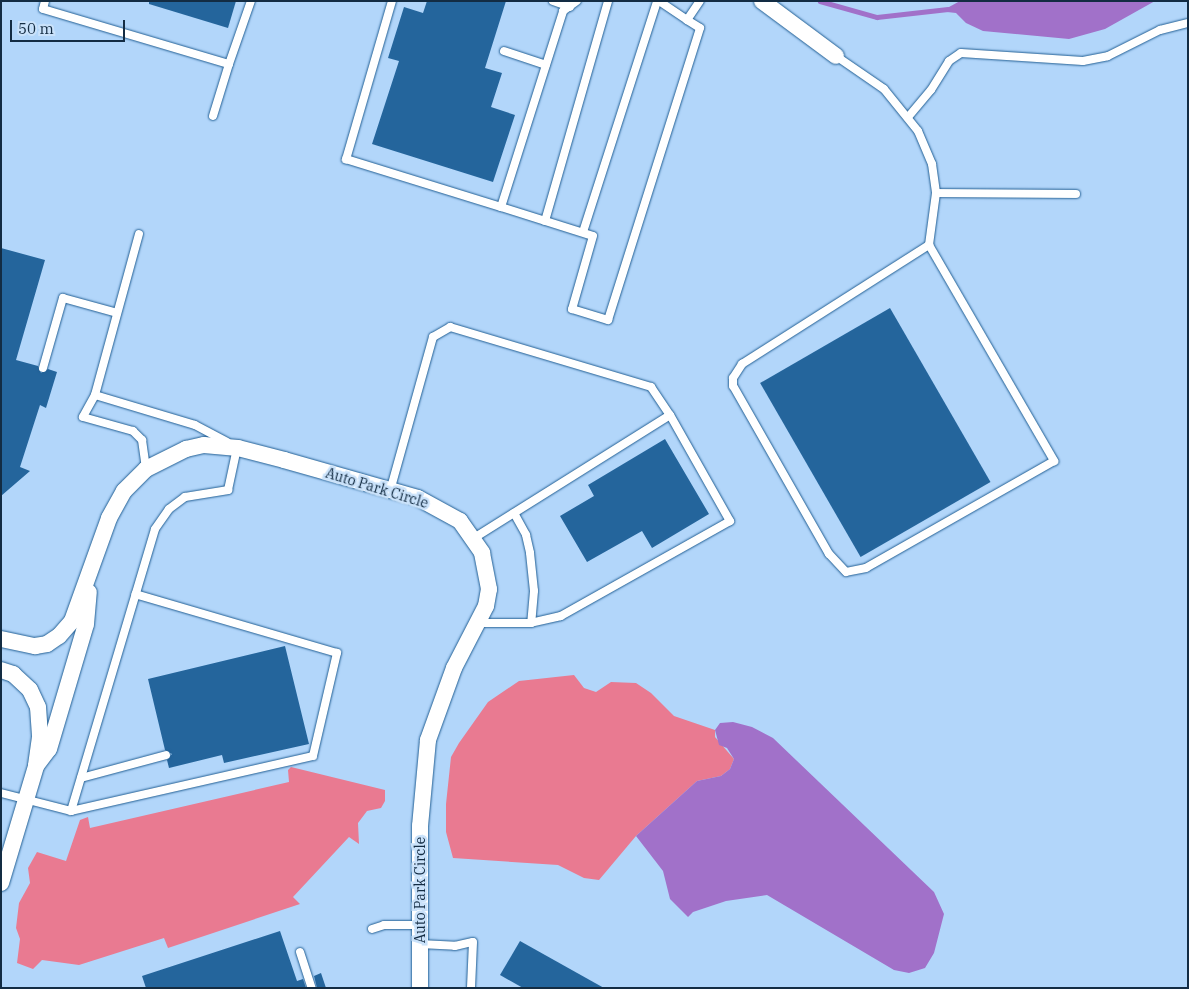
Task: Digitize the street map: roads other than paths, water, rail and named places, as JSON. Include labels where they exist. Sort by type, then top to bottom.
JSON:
[{"type":"street","points":[[762,1],[836,56]]},
{"type":"street","name":"Auto Park Circle","points":[[1,639],[35,646],[47,644],[59,636],[72,621],[90,578],[109,518],[129,484],[146,468],[186,449],[204,445],[238,448],[390,491],[444,510],[460,521],[474,538],[482,553],[489,589],[486,606],[479,623],[454,668],[428,740],[422,782],[419,925],[420,988]]},
{"type":"street","name":"Auto Park Circle","points":[[1,883],[36,766],[49,749],[86,624],[90,578]]},
{"type":"street","points":[[1,670],[13,674],[30,690],[38,707],[40,737],[36,766]]},
{"type":"lane","points":[[45,1],[43,9],[229,64]]},
{"type":"lane","points":[[213,116],[251,1]]},
{"type":"lane","points":[[392,1],[346,159],[593,236],[572,309],[608,320],[700,28],[658,1],[583,232]]},
{"type":"lane","points":[[553,1],[570,7]]},
{"type":"lane","points":[[501,207],[563,11],[577,1]]},
{"type":"lane","points":[[545,221],[608,1]]},
{"type":"lane","points":[[687,20],[700,1]]},
{"type":"lane","points":[[909,116],[931,90],[949,61],[961,53],[1083,61],[1108,56],[1160,30],[1188,23]]},
{"type":"lane","points":[[504,51],[546,65]]},
{"type":"lane","points":[[836,56],[884,89],[909,116],[932,164],[936,193],[929,245],[1054,461],[866,568],[846,572],[829,554],[733,386],[735,370],[929,245]]},
{"type":"lane","points":[[936,193],[1076,194]]},
{"type":"lane","points":[[139,234],[95,395],[83,417],[133,431],[142,440],[146,468]]},
{"type":"lane","points":[[43,368],[63,298],[117,313]]},
{"type":"lane","points":[[390,491],[433,337],[450,327],[651,388],[670,415],[730,521],[569,612],[531,623],[479,623]]},
{"type":"lane","points":[[71,811],[155,528],[162,518],[185,497],[228,490],[238,448],[195,425],[95,395]]},
{"type":"lane","points":[[474,538],[670,415]]},
{"type":"lane","points":[[514,512],[526,535],[530,553],[534,591],[531,623]]},
{"type":"lane","points":[[1,794],[71,811],[312,756],[336,653],[135,594]]},
{"type":"lane","points":[[80,778],[166,755]]},
{"type":"lane","points":[[372,929],[384,925],[419,925]]},
{"type":"lane","points":[[420,944],[456,946],[473,942],[471,988]]},
{"type":"lane","points":[[300,952],[312,988]]},
{"type":"waterway","points":[[820,1],[877,17],[948,9]]}]
